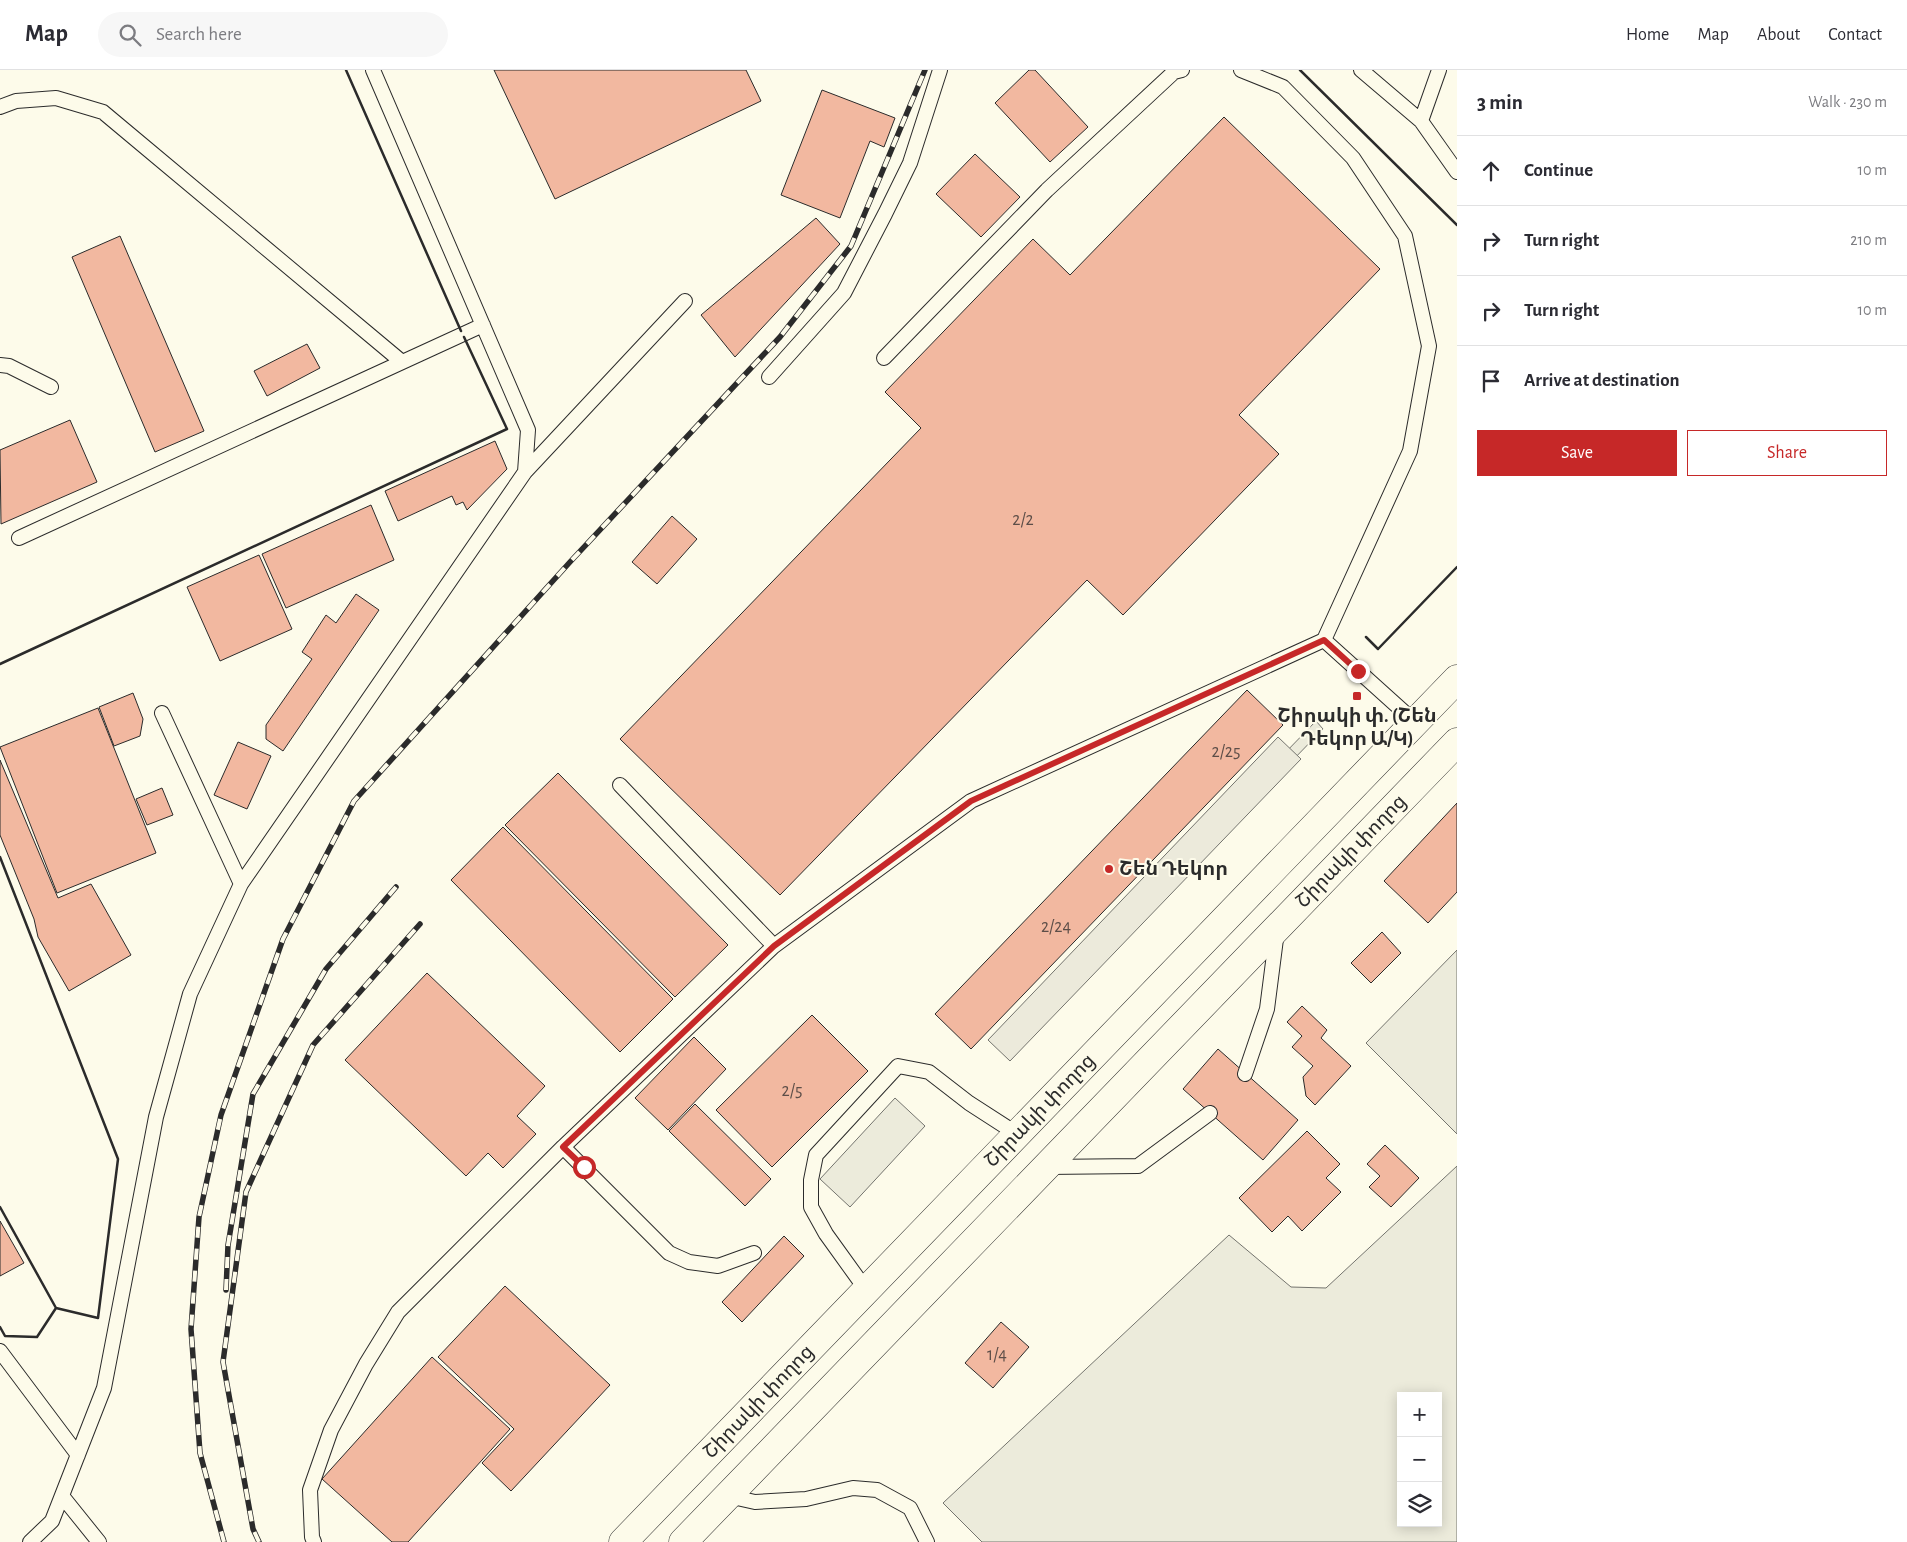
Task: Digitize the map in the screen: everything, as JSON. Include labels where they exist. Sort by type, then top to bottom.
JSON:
[{"type":"highway","name":"Շիրակի փողոց","points":[[623,1542],[1457,679]]},
{"type":"highway","name":"Շիրակի փողոց","points":[[683,1542],[1457,742]]},
{"type":"lane","points":[[373,70],[528,430],[525,472]]},
{"type":"lane","points":[[769,377],[844,293],[886,214],[910,163],[940,70]]},
{"type":"lane","points":[[884,358],[1047,190],[1174,72],[1182,70]]},
{"type":"lane","points":[[314,1542],[312,1537],[310,1490],[331,1430],[366,1364],[398,1312],[563,1147],[774,946],[971,801],[1324,640],[1410,451],[1428,346],[1405,236],[1353,158],[1283,87],[1241,70]]},
{"type":"lane","points":[[1361,70],[1421,122],[1457,172]]},
{"type":"lane","points":[[1421,122],[1438,70]]},
{"type":"lane","points":[[0,107],[16,101],[56,98],[103,112],[402,362]]},
{"type":"lane","points":[[30,1542],[52,1521],[104,1388],[156,1117],[190,994],[241,884],[525,472],[685,301]]},
{"type":"lane","points":[[20,538],[483,325]]},
{"type":"lane","points":[[0,365],[9,366],[51,387]]},
{"type":"lane","points":[[1324,640],[1415,722]]},
{"type":"lane","points":[[162,714],[241,884]]},
{"type":"lane","points":[[620,785],[774,946]]},
{"type":"lane","points":[[1245,1074],[1268,1009],[1278,927]]},
{"type":"lane","points":[[866,1290],[826,1234],[811,1207],[810,1180],[816,1155],[898,1066],[929,1072],[969,1103],[1017,1134]]},
{"type":"lane","points":[[1046,1167],[1138,1166],[1210,1113]]},
{"type":"lane","points":[[563,1147],[669,1253],[690,1262],[718,1266],[754,1253]]},
{"type":"lane","points":[[0,1350],[78,1455]]},
{"type":"lane","points":[[728,1496],[755,1502],[806,1499],[853,1488],[877,1490],[910,1508],[928,1542]]},
{"type":"lane","points":[[62,1496],[99,1542]]},
{"type":"shaded area","points":[[1316,721],[1323,729],[1219,836],[1211,829]]},
{"type":"shaded area","points":[[1278,737],[1301,759],[1010,1061],[988,1040]]},
{"type":"shaded area","points":[[1457,950],[1457,1134],[1366,1043]]},
{"type":"shaded area","points":[[895,1098],[925,1126],[850,1207],[820,1179]]},
{"type":"shaded area","points":[[1457,1166],[1457,1542],[982,1542],[943,1503],[1229,1235],[1291,1287],[1326,1288]]},
{"type":"building","points":[[494,70],[746,70],[761,101],[555,199]]},
{"type":"building","points":[[1029,70],[1035,70],[1088,127],[1050,162],[995,103]]},
{"type":"building","points":[[822,90],[895,118],[884,147],[870,141],[840,218],[781,195]]},
{"type":"building","points":[[1224,117],[1380,269],[1239,415],[1279,454],[1123,615],[1087,580],[780,895],[620,739],[921,428],[885,392],[1033,239],[1070,275]]},
{"type":"building","points":[[975,154],[1020,197],[981,237],[936,194]]},
{"type":"building","points":[[816,218],[840,244],[735,357],[701,315]]},
{"type":"building","points":[[120,236],[204,431],[155,452],[72,257]]},
{"type":"building","points":[[307,344],[320,368],[267,396],[254,371]]},
{"type":"building","points":[[70,420],[97,482],[1,524],[0,450]]},
{"type":"building","points":[[495,441],[507,469],[467,510],[463,502],[456,505],[452,496],[398,521],[385,491]]},
{"type":"building","points":[[371,505],[394,560],[286,608],[262,554]]},
{"type":"building","points":[[672,516],[697,539],[657,584],[632,562]]},
{"type":"building","points":[[259,555],[292,629],[220,661],[187,587]]},
{"type":"building","points":[[356,594],[379,610],[283,751],[266,739],[266,725],[312,659],[302,652],[326,615],[336,623]]},
{"type":"building","name":"Շեն Դեկոր","points":[[1247,690],[1283,725],[971,1049],[935,1014]]},
{"type":"building","points":[[133,693],[143,719],[140,736],[114,746],[99,707]]},
{"type":"building","points":[[98,708],[156,853],[57,893],[0,747]]},
{"type":"building","points":[[238,742],[271,756],[247,809],[214,795]]},
{"type":"building","points":[[0,760],[58,898],[91,884],[131,955],[69,991],[38,937],[34,919],[0,835]]},
{"type":"building","points":[[558,773],[728,945],[675,997],[505,825]]},
{"type":"building","points":[[162,788],[173,815],[147,825],[136,799]]},
{"type":"building","points":[[1457,803],[1457,892],[1428,923],[1384,881]]},
{"type":"building","points":[[503,827],[673,999],[620,1052],[451,880]]},
{"type":"building","points":[[1382,932],[1401,953],[1371,983],[1351,963]]},
{"type":"building","points":[[427,973],[545,1086],[517,1116],[536,1134],[503,1168],[488,1153],[466,1176],[345,1060]]},
{"type":"building","points":[[1302,1006],[1327,1030],[1321,1038],[1351,1066],[1315,1105],[1306,1096],[1303,1077],[1313,1066],[1292,1047],[1302,1036],[1287,1022]]},
{"type":"building","points":[[812,1015],[868,1071],[772,1167],[716,1110]]},
{"type":"building","points":[[694,1037],[726,1069],[668,1130],[635,1098]]},
{"type":"building","points":[[1218,1049],[1298,1120],[1263,1160],[1183,1089]]},
{"type":"building","points":[[695,1104],[771,1179],[745,1206],[669,1131]]},
{"type":"building","points":[[1307,1131],[1340,1164],[1326,1178],[1341,1192],[1302,1231],[1288,1216],[1272,1232],[1239,1198]]},
{"type":"building","points":[[1385,1145],[1419,1178],[1391,1207],[1369,1187],[1380,1176],[1367,1164]]},
{"type":"building","points":[[0,1221],[24,1263],[0,1276]]},
{"type":"building","points":[[784,1236],[804,1256],[742,1322],[722,1302]]},
{"type":"building","points":[[505,1286],[610,1385],[511,1491],[482,1463],[514,1429],[438,1357]]},
{"type":"building","points":[[1001,1322],[1029,1347],[993,1388],[965,1363]]},
{"type":"building","points":[[432,1357],[510,1429],[408,1542],[392,1542],[322,1479]]},
{"type":"railway","points":[[224,1542],[200,1453],[191,1329],[199,1217],[221,1115],[283,939],[354,801],[570,562],[780,337],[851,246],[925,70]]},
{"type":"railway","points":[[226,1290],[228,1245],[253,1094],[326,969],[396,887]]},
{"type":"railway","points":[[259,1542],[253,1529],[223,1362],[246,1192],[313,1045],[420,924]]},
{"type":"wall","points":[[346,70],[461,331]]},
{"type":"wall","points":[[1300,70],[1457,225]]},
{"type":"wall","points":[[0,664],[507,429],[464,337]]},
{"type":"wall","points":[[1366,637],[1378,649],[1457,567]]},
{"type":"wall","points":[[0,857],[118,1159],[98,1318],[56,1308],[0,1207]]},
{"type":"wall","points":[[0,1327],[5,1336],[37,1337],[56,1308]]},
{"type":"place","name":"Շիրակի փ. (Շեն Դեկոր Ա/Կ)","points":[[1357,696]]},
{"type":"place","name":"Շեն Դեկոր","points":[[1109,869]]},
{"type":"route","points":[[584,1167],[563,1147],[774,946],[971,801],[1324,640],[1358,671]]}]
